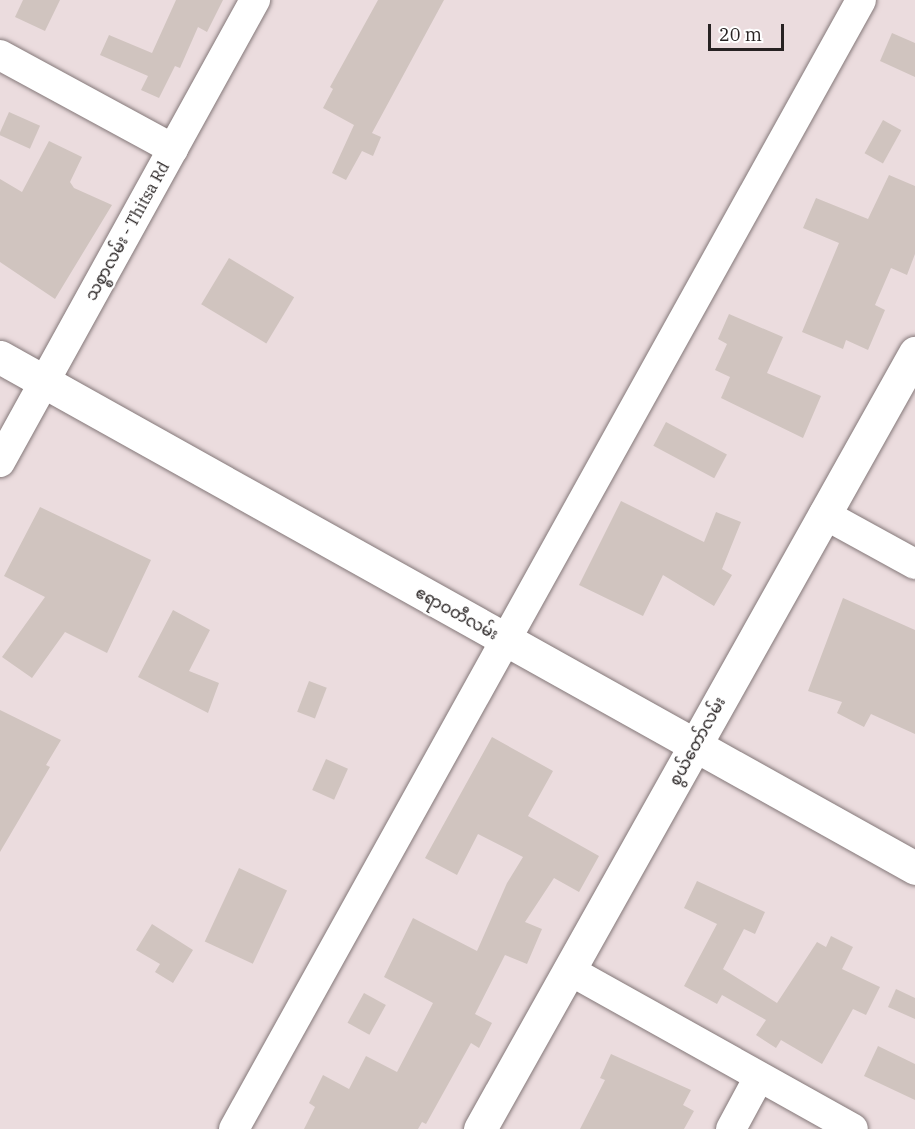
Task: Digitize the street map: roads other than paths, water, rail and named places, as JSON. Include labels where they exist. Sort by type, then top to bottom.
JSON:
[{"type":"street","name":"သစ္စာလမ်း - Thitsa Rd","points":[[0,462],[255,0]]},
{"type":"street","points":[[234,1129],[861,0]]},
{"type":"street","points":[[0,54],[172,149]]},
{"type":"street","name":"စွယ်တော်လမ်း","points":[[480,1129],[915,353]]},
{"type":"street","name":"ဧရာဝတီလမ်း","points":[[0,357],[915,868]]},
{"type":"street","points":[[824,514],[915,564]]},
{"type":"street","points":[[569,970],[853,1129]]},
{"type":"street","points":[[731,1129],[759,1077]]}]
